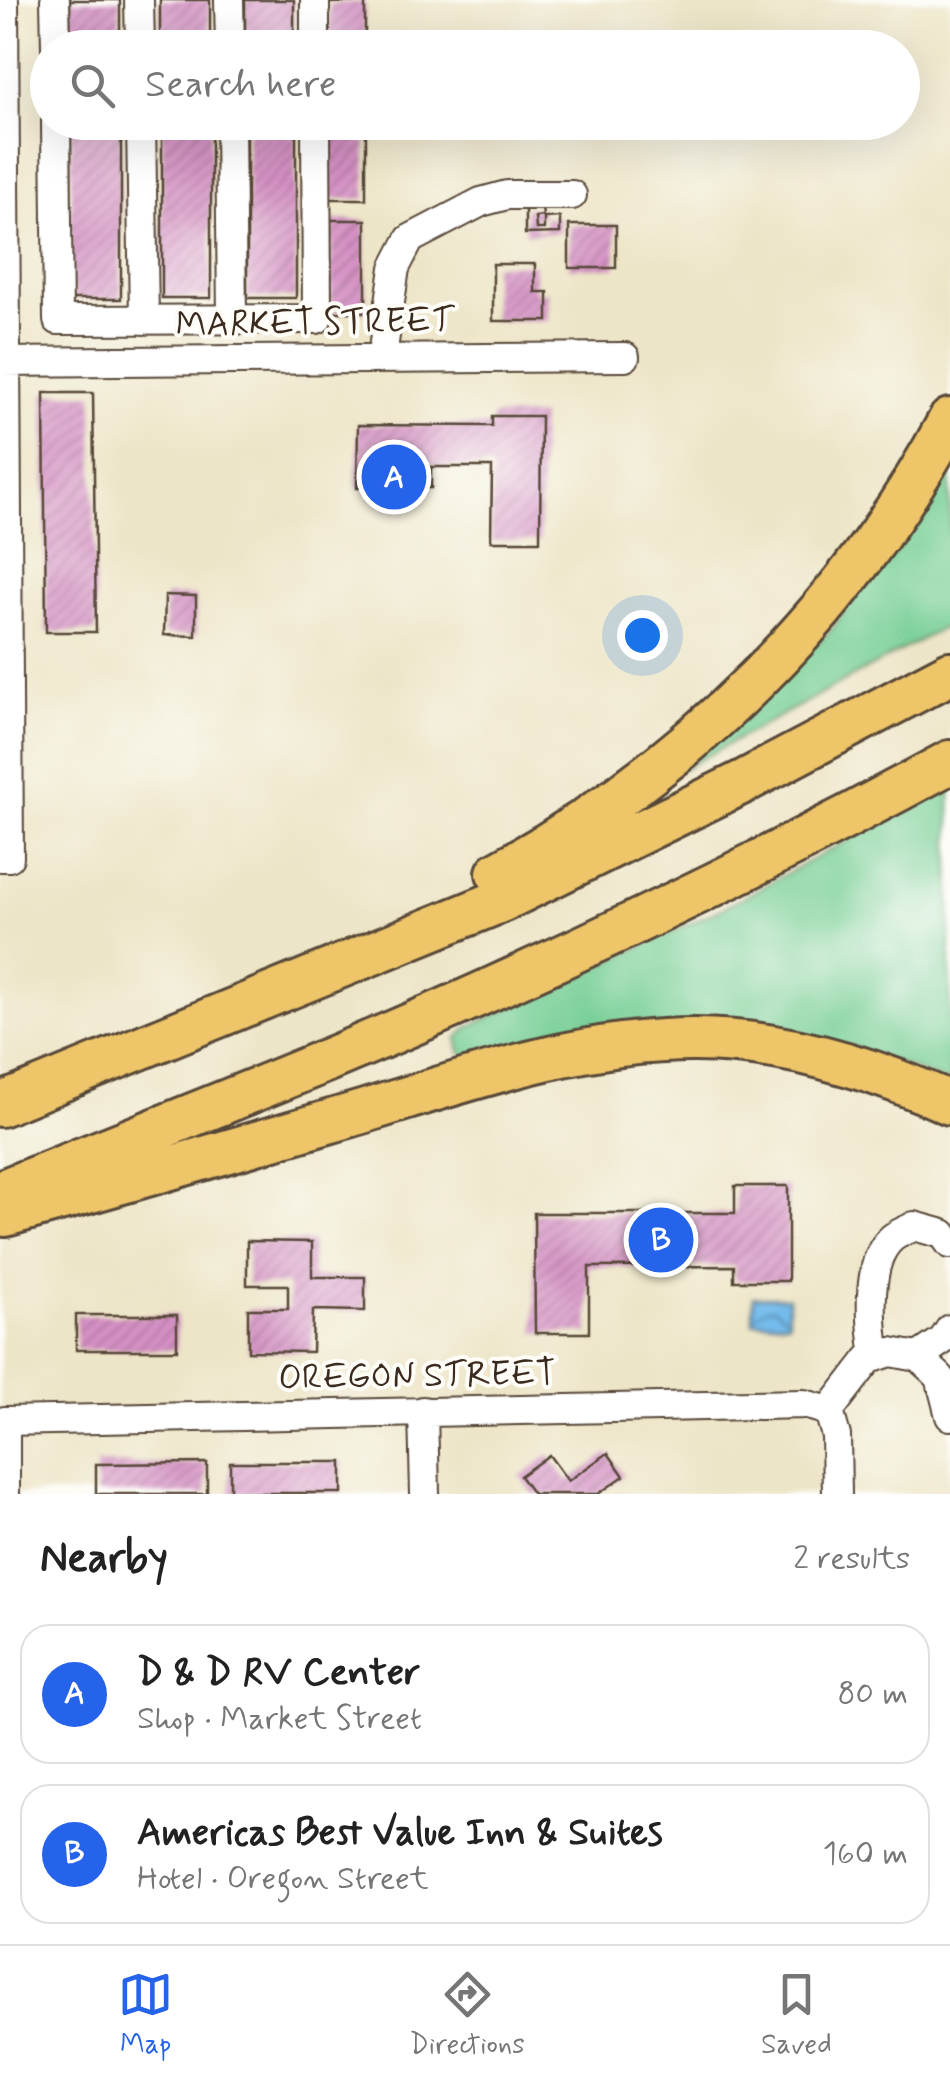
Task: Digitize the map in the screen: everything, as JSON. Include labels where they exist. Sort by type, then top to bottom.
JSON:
[{"type":"highway","points":[[312,980],[320,959],[498,874],[571,831],[697,735],[775,661],[840,586],[895,511],[950,420]]},
{"type":"highway","points":[[0,1105],[503,900],[950,674]]},
{"type":"highway","points":[[0,1192],[498,987],[741,871],[950,762]]},
{"type":"highway","points":[[0,1217],[513,1067],[632,1044],[697,1040],[776,1047],[852,1066],[950,1102]]},
{"type":"street","points":[[4,0],[5,857]]},
{"type":"street","points":[[56,0],[56,30]]},
{"type":"street","points":[[139,0],[140,30]]},
{"type":"street","points":[[230,0],[230,30]]},
{"type":"street","points":[[315,0],[315,30]]},
{"type":"street","points":[[56,140],[58,320],[317,319],[316,140]]},
{"type":"street","points":[[141,140],[144,320]]},
{"type":"street","points":[[230,140],[232,319]]},
{"type":"street","points":[[382,356],[395,268],[410,240],[482,202],[507,195],[572,195]]},
{"type":"street","name":"MARKET STREET","points":[[4,362],[625,357]]},
{"type":"street","points":[[876,1356],[871,1300],[878,1261],[890,1239],[914,1226],[943,1234],[950,1244]]},
{"type":"street","points":[[918,1356],[943,1340],[950,1329]]},
{"type":"street","points":[[836,1494],[836,1436],[829,1411],[870,1358],[890,1352],[918,1356],[940,1377],[950,1416]]},
{"type":"street","name":"OREGON STREET","points":[[6,1494],[5,1421],[804,1404],[829,1411]]},
{"type":"street","points":[[423,1411],[424,1494]]},
{"type":"green space","points":[[950,447],[950,624],[677,772],[732,726],[831,630],[914,509]]},
{"type":"green space","points":[[950,785],[950,1083],[856,1048],[472,1059],[460,1052],[457,1039],[468,1027],[719,910]]},
{"type":"water","points":[[753,1297],[788,1297],[788,1322],[753,1322]]},
{"type":"building","points":[[70,0],[120,0],[120,30],[70,30]]},
{"type":"building","points":[[160,0],[210,0],[210,30],[160,30]]},
{"type":"building","points":[[245,0],[294,0],[294,30],[245,30]]},
{"type":"building","points":[[365,2],[365,30],[330,30],[329,3]]},
{"type":"building","points":[[71,140],[121,140],[121,299],[71,299]]},
{"type":"building","points":[[162,140],[211,140],[211,298],[162,298]]},
{"type":"building","points":[[247,140],[296,140],[296,298],[247,298]]},
{"type":"building","points":[[330,140],[366,140],[366,199],[330,199]]},
{"type":"building","points":[[525,208],[542,208],[543,216],[535,217],[536,229],[544,229],[544,218],[560,217],[560,233],[525,234]]},
{"type":"building","points":[[331,220],[366,220],[366,312],[331,312]]},
{"type":"building","points":[[569,225],[616,225],[616,268],[569,268]]},
{"type":"building","points":[[493,264],[535,264],[535,292],[548,292],[548,321],[493,321]]},
{"type":"building","points":[[44,393],[93,393],[96,632],[46,632]]},
{"type":"building","points":[[492,416],[541,416],[540,541],[491,541],[492,467],[431,467],[431,488],[357,488],[358,425],[492,426]]},
{"type":"building","points":[[165,595],[196,596],[196,636],[164,635]]},
{"type":"building","points":[[735,1186],[788,1186],[788,1281],[734,1281],[734,1266],[589,1267],[589,1333],[535,1333],[534,1213],[735,1213]]},
{"type":"building","points":[[247,1241],[312,1242],[312,1277],[365,1277],[365,1311],[313,1310],[312,1352],[248,1351],[248,1309],[288,1309],[288,1285],[247,1285]]},
{"type":"building","points":[[76,1315],[177,1315],[177,1350],[76,1350]]},
{"type":"building","points":[[608,1453],[624,1476],[598,1494],[533,1494],[520,1476],[549,1455],[568,1481]]},
{"type":"building","points":[[230,1462],[342,1462],[342,1493],[230,1493]]},
{"type":"building","points":[[207,1463],[207,1494],[96,1494],[96,1464]]},
{"type":"place","name":"D & D RV Center","points":[[394,477]]},
{"type":"place","name":"Americas Best Value Inn & Suites","points":[[661,1240]]}]
